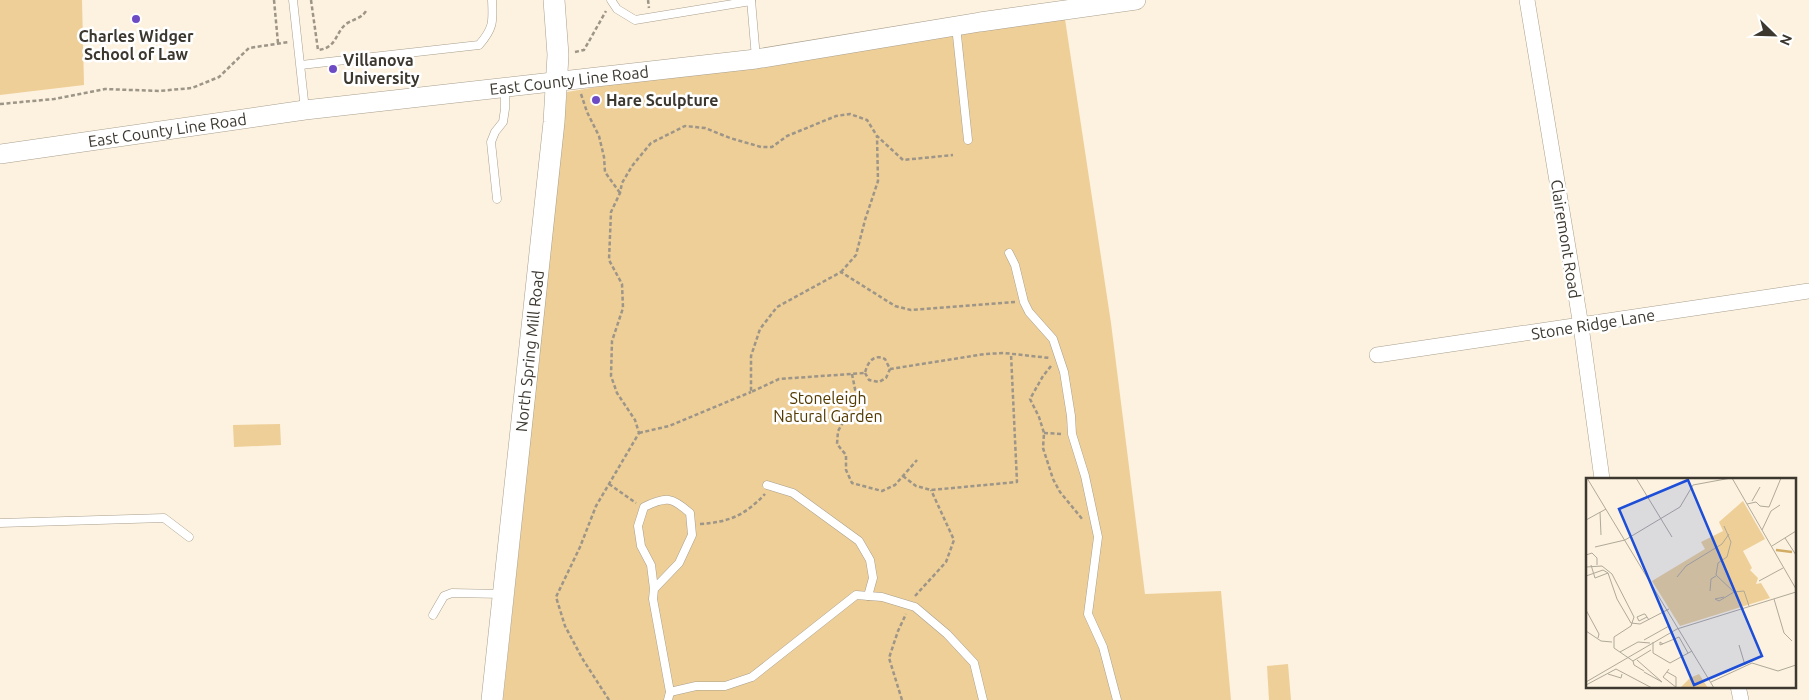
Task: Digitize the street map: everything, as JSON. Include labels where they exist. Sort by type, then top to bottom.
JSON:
[{"type":"main road","name":"North Spring Mill Road","points":[[492,700],[566,80],[558,55],[554,0]]},
{"type":"street","name":"East County Line Road","points":[[0,154],[305,110],[756,59],[956,26],[1136,0]]},
{"type":"street","name":"Clairemont Road","points":[[1526,0],[1581,326],[1602,478]]},
{"type":"street","name":"Stone Ridge Lane","points":[[1377,356],[1809,291]]},
{"type":"lane","points":[[293,0],[305,110]]},
{"type":"lane","points":[[301,65],[479,45],[493,24],[492,0]]},
{"type":"lane","points":[[611,0],[617,9],[635,20],[751,1],[756,59]]},
{"type":"lane","points":[[956,26],[968,140]]},
{"type":"lane","points":[[497,199],[492,142],[503,122],[506,109],[505,87]]},
{"type":"lane","points":[[1009,253],[1015,265],[1024,302],[1029,312],[1053,339],[1064,372],[1072,434],[1085,476],[1098,537],[1088,614],[1104,647],[1117,700]]},
{"type":"lane","points":[[768,488],[793,493],[859,541],[870,560],[874,578],[868,596]]},
{"type":"lane","points":[[654,589],[679,563],[692,534],[690,513],[678,502],[660,499],[644,507],[638,526],[642,546],[651,565],[654,589],[653,599],[669,696],[696,686],[725,686],[752,676],[856,595],[882,597],[915,607],[947,634],[974,663],[984,700]]},
{"type":"lane","points":[[0,523],[164,518],[189,537]]},
{"type":"lane","points":[[433,615],[444,596],[452,593],[504,594]]},
{"type":"path","points":[[274,0],[278,43]]},
{"type":"path","points":[[311,0],[318,50],[330,46],[344,26],[361,17],[366,10]]},
{"type":"path","points":[[558,55],[584,50],[611,0]]},
{"type":"path","points":[[0,104],[54,99],[105,89],[160,91],[192,88],[219,77],[249,48],[298,41]]},
{"type":"path","points":[[566,80],[587,112],[599,136],[605,172],[620,193]]},
{"type":"path","points":[[639,433],[635,420],[617,393],[611,376],[612,341],[623,308],[622,284],[609,260],[611,212],[620,193],[622,183],[632,166],[651,143],[685,126],[705,128],[761,147],[772,147],[787,136],[812,125],[836,116],[850,114],[868,120],[876,136],[902,160],[953,155]]},
{"type":"path","points":[[751,392],[751,356],[760,329],[777,307],[841,272],[856,256],[878,181],[876,136]]},
{"type":"path","points":[[841,272],[894,306],[911,310],[1024,302]]},
{"type":"path","points":[[890,369],[985,354],[1011,354],[1052,358],[1052,366],[1043,376],[1030,399],[1044,433],[1043,448],[1053,479],[1060,492],[1098,537]]},
{"type":"path","points":[[903,476],[916,486],[931,490],[1017,482],[1011,354]]},
{"type":"path","points":[[879,357],[884,359],[890,369],[886,378],[879,382],[869,380],[865,373],[869,362],[879,357]]},
{"type":"path","points":[[610,700],[582,658],[565,626],[556,597],[580,547],[596,506],[639,433],[669,426],[779,379],[810,375],[865,373]]},
{"type":"path","points":[[852,374],[857,399],[838,431],[837,444],[846,455],[846,470],[852,483],[882,491],[894,485],[917,460]]},
{"type":"path","points":[[1044,433],[1072,434]]},
{"type":"path","points":[[609,484],[633,502],[644,507]]},
{"type":"path","points":[[691,523],[701,524],[738,517],[757,503],[768,488]]},
{"type":"path","points":[[902,700],[889,658],[898,631],[916,594],[946,562],[954,540],[931,490]]},
{"type":"green space","points":[[0,0],[82,0],[84,85],[0,95]]},
{"type":"green space","name":"Stoneleigh Natural Garden","points":[[1065,19],[1111,323],[1145,594],[1221,591],[1231,700],[503,700],[567,92],[685,72]]},
{"type":"green space","points":[[280,424],[281,445],[234,447],[233,425]]},
{"type":"green space","points":[[1288,664],[1291,700],[1269,700],[1267,666]]},
{"type":"place","name":"Charles Widger School of Law","points":[[136,19]]},
{"type":"place","name":"Villanova University","points":[[333,69]]},
{"type":"place","name":"Hare Sculpture","points":[[596,100]]}]
